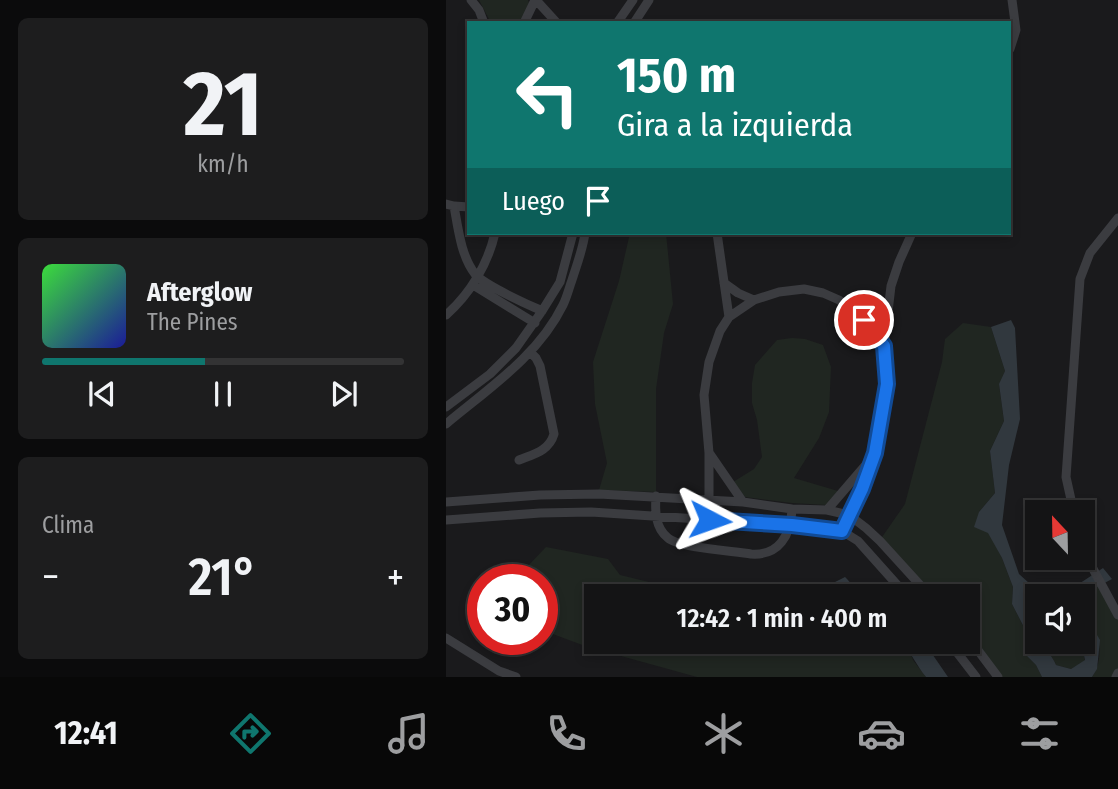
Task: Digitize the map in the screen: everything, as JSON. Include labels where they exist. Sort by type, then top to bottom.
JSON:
[{"type":"street","points":[[471,0],[483,21]]},
{"type":"street","points":[[525,21],[536,0],[555,21]]},
{"type":"street","points":[[618,21],[633,0]]},
{"type":"street","points":[[635,21],[648,0]]},
{"type":"street","points":[[1011,47],[1016,30],[1012,0]]},
{"type":"street","points":[[450,205],[475,281],[535,323]]},
{"type":"street","points":[[1071,500],[1066,477],[1080,279],[1090,253],[1118,218]]},
{"type":"street","points":[[446,315],[459,304],[475,281],[495,235]]},
{"type":"street","points":[[446,407],[490,374],[516,348],[535,323],[560,282],[572,235]]},
{"type":"street","points":[[446,424],[497,384],[530,352],[554,322],[564,303],[583,248],[585,235]]},
{"type":"street","points":[[717,235],[729,317]]},
{"type":"street","points":[[842,531],[875,453],[887,384],[884,346],[891,286],[908,235]]},
{"type":"street","points":[[475,281],[542,312]]},
{"type":"street","points":[[724,283],[755,300]]},
{"type":"street","points":[[709,500],[704,395],[709,362],[729,317],[755,300],[779,292],[804,289],[823,293],[853,309],[884,346]]},
{"type":"street","points":[[519,460],[546,449],[553,434],[540,366],[530,352]]},
{"type":"street","points":[[708,453],[743,502]]},
{"type":"street","points":[[827,510],[875,453]]},
{"type":"street","points":[[446,502],[599,494],[743,502],[792,509],[827,510],[849,514],[880,541],[919,584]]},
{"type":"street","points":[[656,496],[655,516],[668,539],[680,544],[760,554],[778,547],[792,525],[792,509]]},
{"type":"street","points":[[446,520],[591,512],[792,525],[842,531],[858,541],[896,584]]},
{"type":"street","points":[[1094,570],[1114,602],[1118,615]]},
{"type":"street","points":[[446,638],[499,671],[516,677]]},
{"type":"street","points":[[980,653],[998,677]]},
{"type":"street","points":[[958,654],[976,677]]},
{"type":"shaded area","points":[[479,0],[528,0],[522,21],[490,21]]},
{"type":"shaded area","points":[[630,235],[666,235],[673,304],[664,333],[656,389],[656,492],[599,490],[607,463],[595,404],[593,362],[619,281]]},
{"type":"shaded area","points":[[1011,320],[1015,328],[1020,419],[1009,465],[1002,525],[1019,574],[1029,583],[1039,584],[1025,584],[1025,629],[1012,604],[1013,587],[1002,558],[988,533],[974,527],[979,512],[995,493],[990,451],[1004,421],[999,384],[1005,371],[991,327]]},
{"type":"shaded area","points":[[963,323],[991,327],[1005,371],[999,385],[1004,421],[990,451],[995,493],[979,512],[1013,587],[1012,604],[1025,629],[1025,654],[1036,665],[1042,677],[1001,677],[980,650],[980,584],[921,584],[880,540],[905,504],[942,362],[945,339]]},
{"type":"shaded area","points":[[792,338],[823,345],[831,367],[829,412],[819,438],[794,478],[838,491],[826,505],[745,497],[733,482],[754,469],[762,457],[752,403],[755,365],[777,340]]},
{"type":"shaded area","points":[[546,547],[608,559],[620,575],[659,584],[584,584],[584,646],[558,636],[558,564],[530,564]]},
{"type":"shaded area","points":[[1103,568],[1112,579],[1095,588],[1095,584],[1079,584]]},
{"type":"shaded area","points":[[845,577],[851,584],[834,584]]},
{"type":"shaded area","points":[[1101,584],[1118,617],[1118,671],[1115,677],[1092,677],[1100,651],[1095,630],[1095,587]]},
{"type":"shaded area","points":[[1095,631],[1100,640],[1097,669],[1092,677],[1042,677],[1036,665],[1026,655],[1050,654],[1056,665],[1071,669],[1085,660],[1084,654],[1095,654]]},
{"type":"shaded area","points":[[614,654],[911,654],[926,677],[697,677]]},
{"type":"shaded area","points":[[910,654],[932,654],[948,677],[926,677]]},
{"type":"shaded area","points":[[1050,654],[1084,654],[1085,661],[1071,669],[1056,665]]},
{"type":"route","points":[[710,520],[842,531],[875,453],[887,384],[884,346],[864,320]]}]
